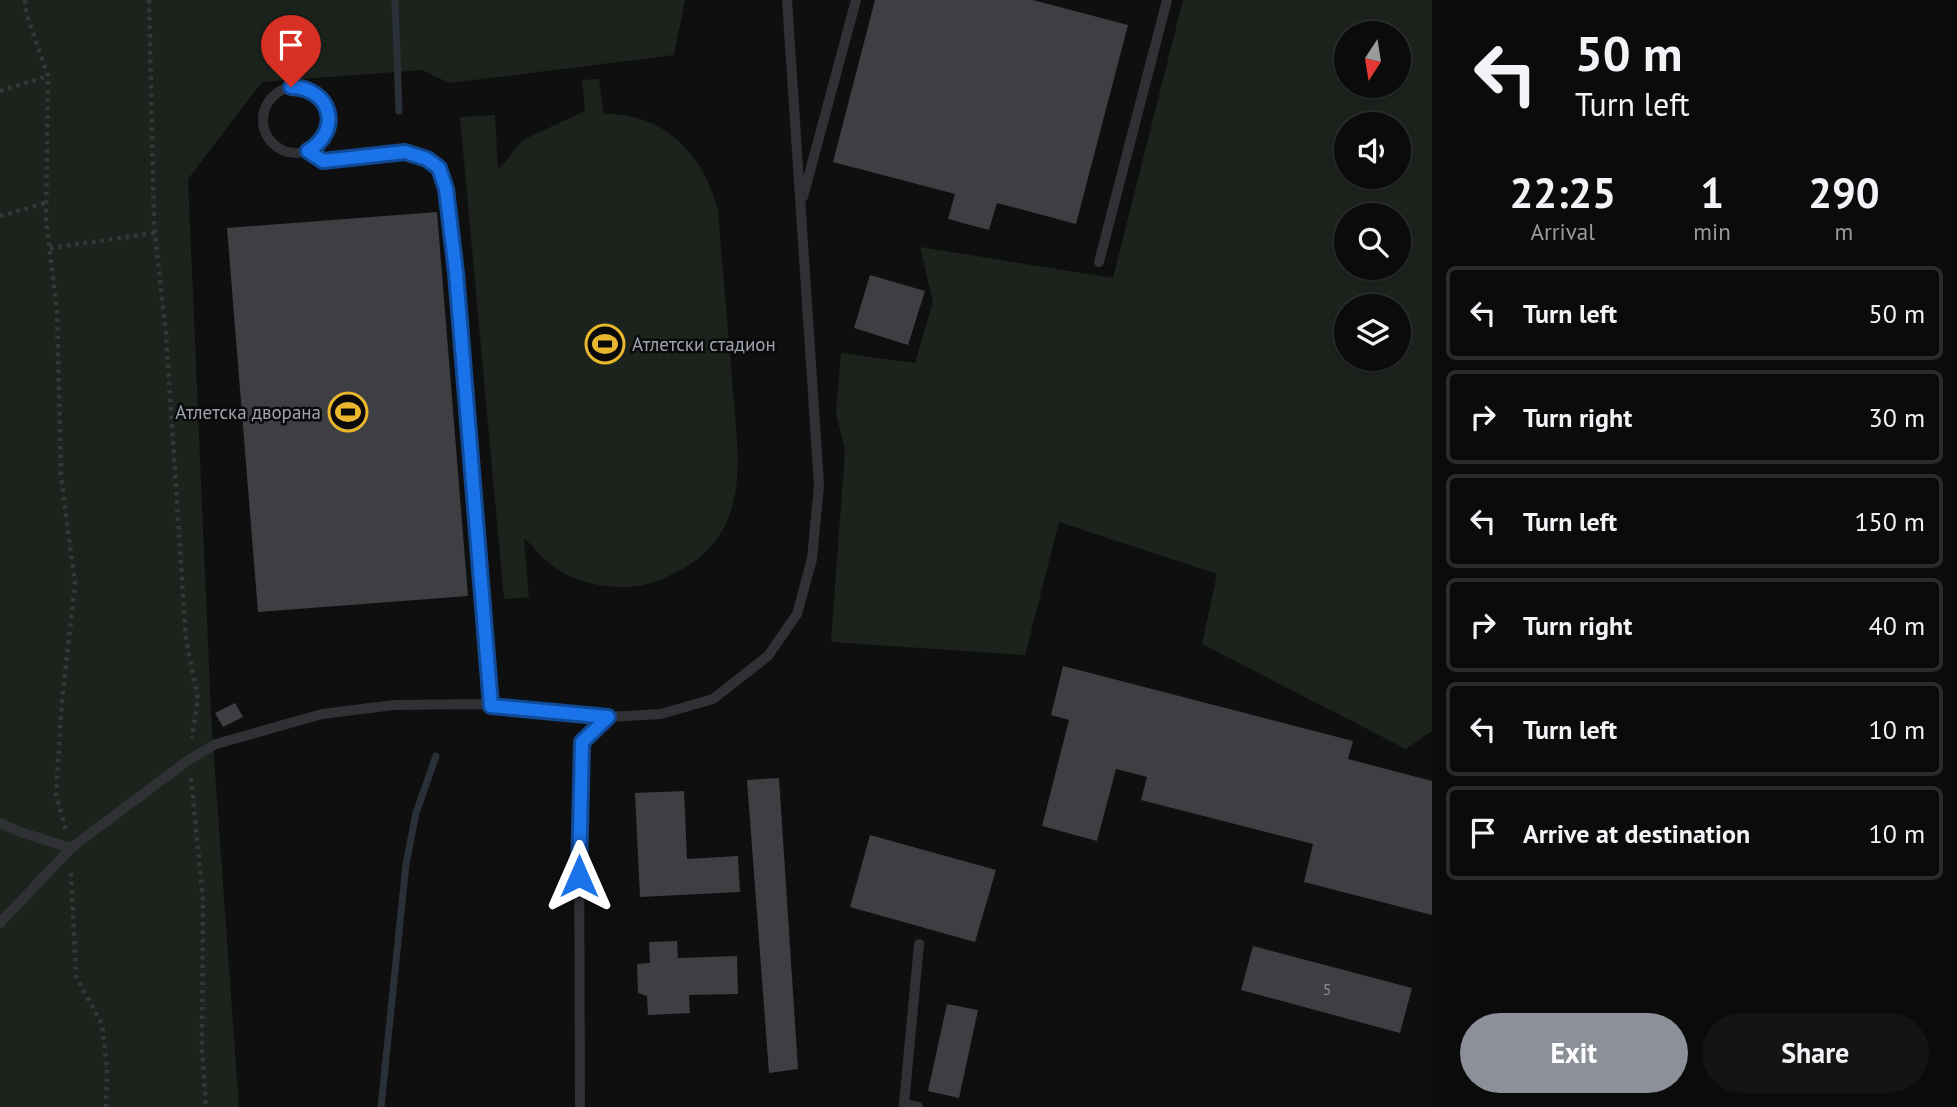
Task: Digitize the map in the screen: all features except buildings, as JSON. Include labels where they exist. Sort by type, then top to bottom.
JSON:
[{"type":"lane","points":[[0,923],[71,848],[190,759],[215,744],[322,714],[394,705],[480,704],[608,717],[660,714],[713,699],[768,656],[797,614],[812,559],[819,485],[787,0]]},
{"type":"lane","points":[[800,205],[856,0]]},
{"type":"lane","points":[[1099,262],[1167,0]]},
{"type":"lane","points":[[308,151],[324,138],[329,117],[326,107],[312,91],[302,88],[280,91],[265,107],[264,130],[277,148],[287,152],[308,151],[323,161],[405,152],[427,159],[439,168],[446,189],[456,273],[491,706]]},
{"type":"lane","points":[[580,1107],[579,836],[582,742],[608,717]]},
{"type":"lane","points":[[0,823],[71,848]]},
{"type":"lane","points":[[918,1107],[904,1104],[919,944]]},
{"type":"path","points":[[25,0],[26,13],[48,76],[46,203],[57,310],[61,476],[75,583],[62,700],[56,795],[71,848],[76,977],[102,1024],[107,1069],[106,1107]]},
{"type":"path","points":[[149,0],[155,233],[166,334],[186,639],[198,699],[190,759],[203,899],[202,1049],[206,1107]]},
{"type":"path","points":[[0,91],[48,76]]},
{"type":"path","points":[[0,216],[46,203]]},
{"type":"path","points":[[50,248],[155,233]]},
{"type":"shaded area","points":[[0,0],[685,0],[674,55],[449,83],[422,70],[262,82],[188,179],[211,714],[239,1107],[0,1107]]},
{"type":"shaded area","points":[[1183,0],[1432,0],[1432,731],[1406,749],[1202,644],[1217,574],[1059,522],[1025,655],[831,642],[845,451],[836,413],[841,353],[915,363],[933,302],[920,247],[1113,278]]},
{"type":"shaded area","name":"Атлетски стадион","points":[[599,79],[604,114],[645,121],[663,129],[678,141],[702,171],[718,210],[737,436],[738,467],[734,497],[726,523],[710,547],[686,567],[639,586],[612,587],[572,577],[550,564],[524,538],[529,597],[504,599],[460,117],[495,115],[498,170],[523,140],[585,111],[582,80]]},
{"type":"waterway","points":[[395,0],[399,111]]},
{"type":"waterway","points":[[381,1107],[406,864],[416,813],[436,756]]},
{"type":"place","name":"Атлетски стадион","points":[[605,344]]},
{"type":"place","name":"Атлетска дворана","points":[[348,412]]},
{"type":"route","points":[[291,87],[312,91],[326,107],[329,117],[324,138],[308,151],[323,161],[405,152],[427,159],[439,168],[446,189],[456,273],[491,706],[608,717],[582,742],[579,876]]}]
